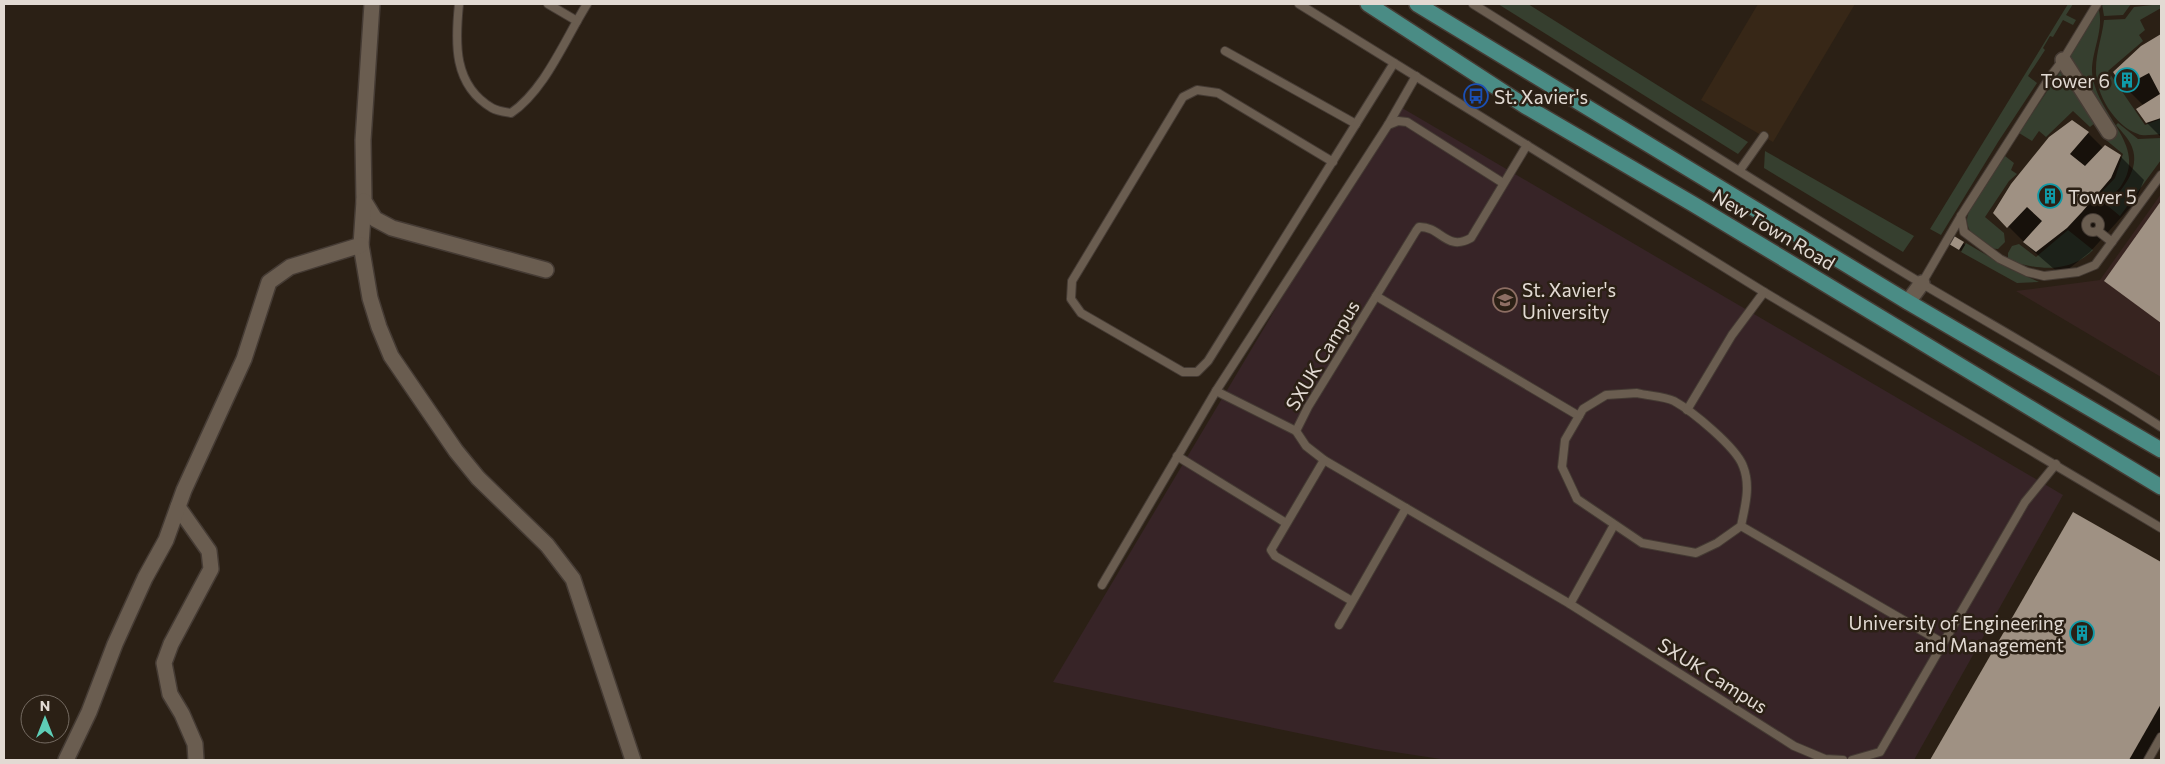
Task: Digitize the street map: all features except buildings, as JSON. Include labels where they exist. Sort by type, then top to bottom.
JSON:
[{"type":"main road","name":"New Town Road","points":[[1368,4],[1525,106],[1702,209],[2161,487]]},
{"type":"main road","name":"New Town Road","points":[[1417,4],[1908,302],[2161,450]]},
{"type":"street","points":[[372,4],[363,140],[364,201],[361,245],[370,298],[379,327],[391,356],[456,451],[478,478],[547,545],[573,579],[633,760]]},
{"type":"street","points":[[2063,60],[2109,132]]},
{"type":"street","points":[[364,201],[375,219],[392,228],[546,270]]},
{"type":"street","points":[[66,760],[89,712],[114,644],[145,578],[166,540],[178,507],[244,359],[269,282],[290,267],[361,245]]},
{"type":"street","points":[[1908,302],[1922,283]]},
{"type":"street","points":[[178,507],[209,551],[211,569],[171,644],[164,663],[170,694],[196,744],[196,760]]},
{"type":"lane","points":[[459,4],[456,53],[463,77],[474,93],[493,109],[511,113],[526,103],[540,83],[587,4]]},
{"type":"lane","points":[[548,4],[577,21]]},
{"type":"lane","points":[[1299,4],[1764,292],[2161,528]]},
{"type":"lane","points":[[1473,4],[1922,283],[2036,349],[2161,427]]},
{"type":"lane","points":[[1922,283],[1960,216],[2050,76],[2063,60],[2097,4]]},
{"type":"lane","points":[[1225,51],[1356,124]]},
{"type":"lane","points":[[1333,162],[1218,93],[1197,90],[1183,97],[1072,282],[1071,299],[1081,313],[1183,372],[1198,372],[1208,360],[1333,162],[1394,63]]},
{"type":"lane","points":[[1102,585],[1216,391],[1388,125],[1416,76]]},
{"type":"lane","points":[[1388,125],[1398,121],[1407,122],[1503,183]]},
{"type":"lane","points":[[1740,170],[1764,136]]},
{"type":"lane","points":[[1376,296],[1419,227],[1425,226],[1452,242],[1462,244],[1471,238],[1527,145]]},
{"type":"lane","points":[[1960,216],[1964,232],[1976,243],[2000,259],[2027,272],[2044,276],[2078,272],[2095,264],[2161,175]]},
{"type":"lane","points":[[2098,230],[2112,242]]},
{"type":"lane","points":[[1687,410],[1732,335],[1764,292]]},
{"type":"lane","name":"SXUK Campus","points":[[1579,416],[1376,296],[1308,407],[1296,431],[1306,446],[1324,460],[1570,604],[1794,746],[1825,759],[1843,760]]},
{"type":"lane","points":[[1216,391],[1296,431]]},
{"type":"lane","points":[[1637,393],[1673,400],[1726,441],[1743,466],[1748,496],[1741,526],[1717,543],[1696,553],[1642,543],[1614,525],[1577,499],[1562,467],[1565,440],[1579,416],[1583,408],[1606,394],[1637,393]]},
{"type":"lane","points":[[1178,456],[1286,523]]},
{"type":"lane","points":[[1324,460],[1272,546],[1272,553],[1352,601]]},
{"type":"lane","points":[[1852,760],[1880,752],[2025,502],[2056,464]]},
{"type":"lane","points":[[1339,625],[1406,508]]},
{"type":"lane","points":[[1570,604],[1614,525]]},
{"type":"lane","points":[[1741,526],[1943,644]]},
{"type":"lane","points":[[2148,760],[2161,737]]},
{"type":"shaded area","points":[[1758,4],[1855,4],[1773,142],[1701,100]]},
{"type":"shaded area","name":"St. Xavier's University","points":[[1397,105],[2063,495],[1914,760],[1447,760],[1375,749],[1053,682]]},
{"type":"shaded area","points":[[2161,194],[2161,377],[2016,291],[2100,280]]},
{"type":"green space","points":[[1498,4],[1528,4],[1748,142],[1738,154]]},
{"type":"green space","points":[[2068,4],[2073,4],[2066,15],[2076,20],[2073,25],[2063,20],[2053,37],[2050,36],[2043,48],[2045,50],[2028,76],[2037,83],[1941,235],[1930,229]]},
{"type":"green space","points":[[2102,4],[2131,4],[2123,15],[2104,16]]},
{"type":"green space","points":[[2161,4],[2161,8],[2140,20],[2145,30],[2139,35],[2143,41],[2108,71],[2145,125],[2161,119],[2161,134],[2140,135],[2122,124],[2108,108],[2099,89],[2096,69],[2097,57],[2104,20],[2125,19],[2134,7]]},
{"type":"green space","points":[[2098,7],[2100,23],[2092,71],[2095,87],[2125,143],[2129,157],[2128,171],[2121,186],[2105,203],[2097,197],[2115,178],[2123,154],[2106,140],[2116,133],[2070,55]]},
{"type":"green space","points":[[2060,72],[2095,123],[2090,127],[2073,111],[2046,137],[2039,131],[2032,141],[2019,133]]},
{"type":"green space","points":[[2118,123],[2138,139],[2161,138],[2161,160],[2120,216],[2108,206],[2132,172],[2134,155],[2129,141],[2116,125]]},
{"type":"green space","points":[[1765,151],[1914,236],[1903,252],[1764,168]]},
{"type":"green space","points":[[2005,156],[2014,163],[2011,170],[2017,174],[2009,181],[1985,217],[2004,233],[2005,242],[1998,249],[1995,249],[1990,248],[1976,238],[1969,229],[1967,220],[1977,197]]},
{"type":"green space","points":[[2068,230],[2093,250],[2084,258],[2074,263],[2052,268],[2030,266],[2008,260],[2008,253],[2012,246],[2019,244],[2036,257]]},
{"type":"green space","points":[[1966,243],[2010,269],[2039,282],[2017,283],[1961,252]]},
{"type":"place","name":"Tower 6","points":[[2127,80]]},
{"type":"place","name":"St. Xavier's","points":[[1476,96]]},
{"type":"place","name":"Tower 5","points":[[2050,196]]},
{"type":"place","name":"St. Xavier's University","points":[[1505,300]]},
{"type":"place","name":"University of Engineering and Management","points":[[2082,633]]}]
